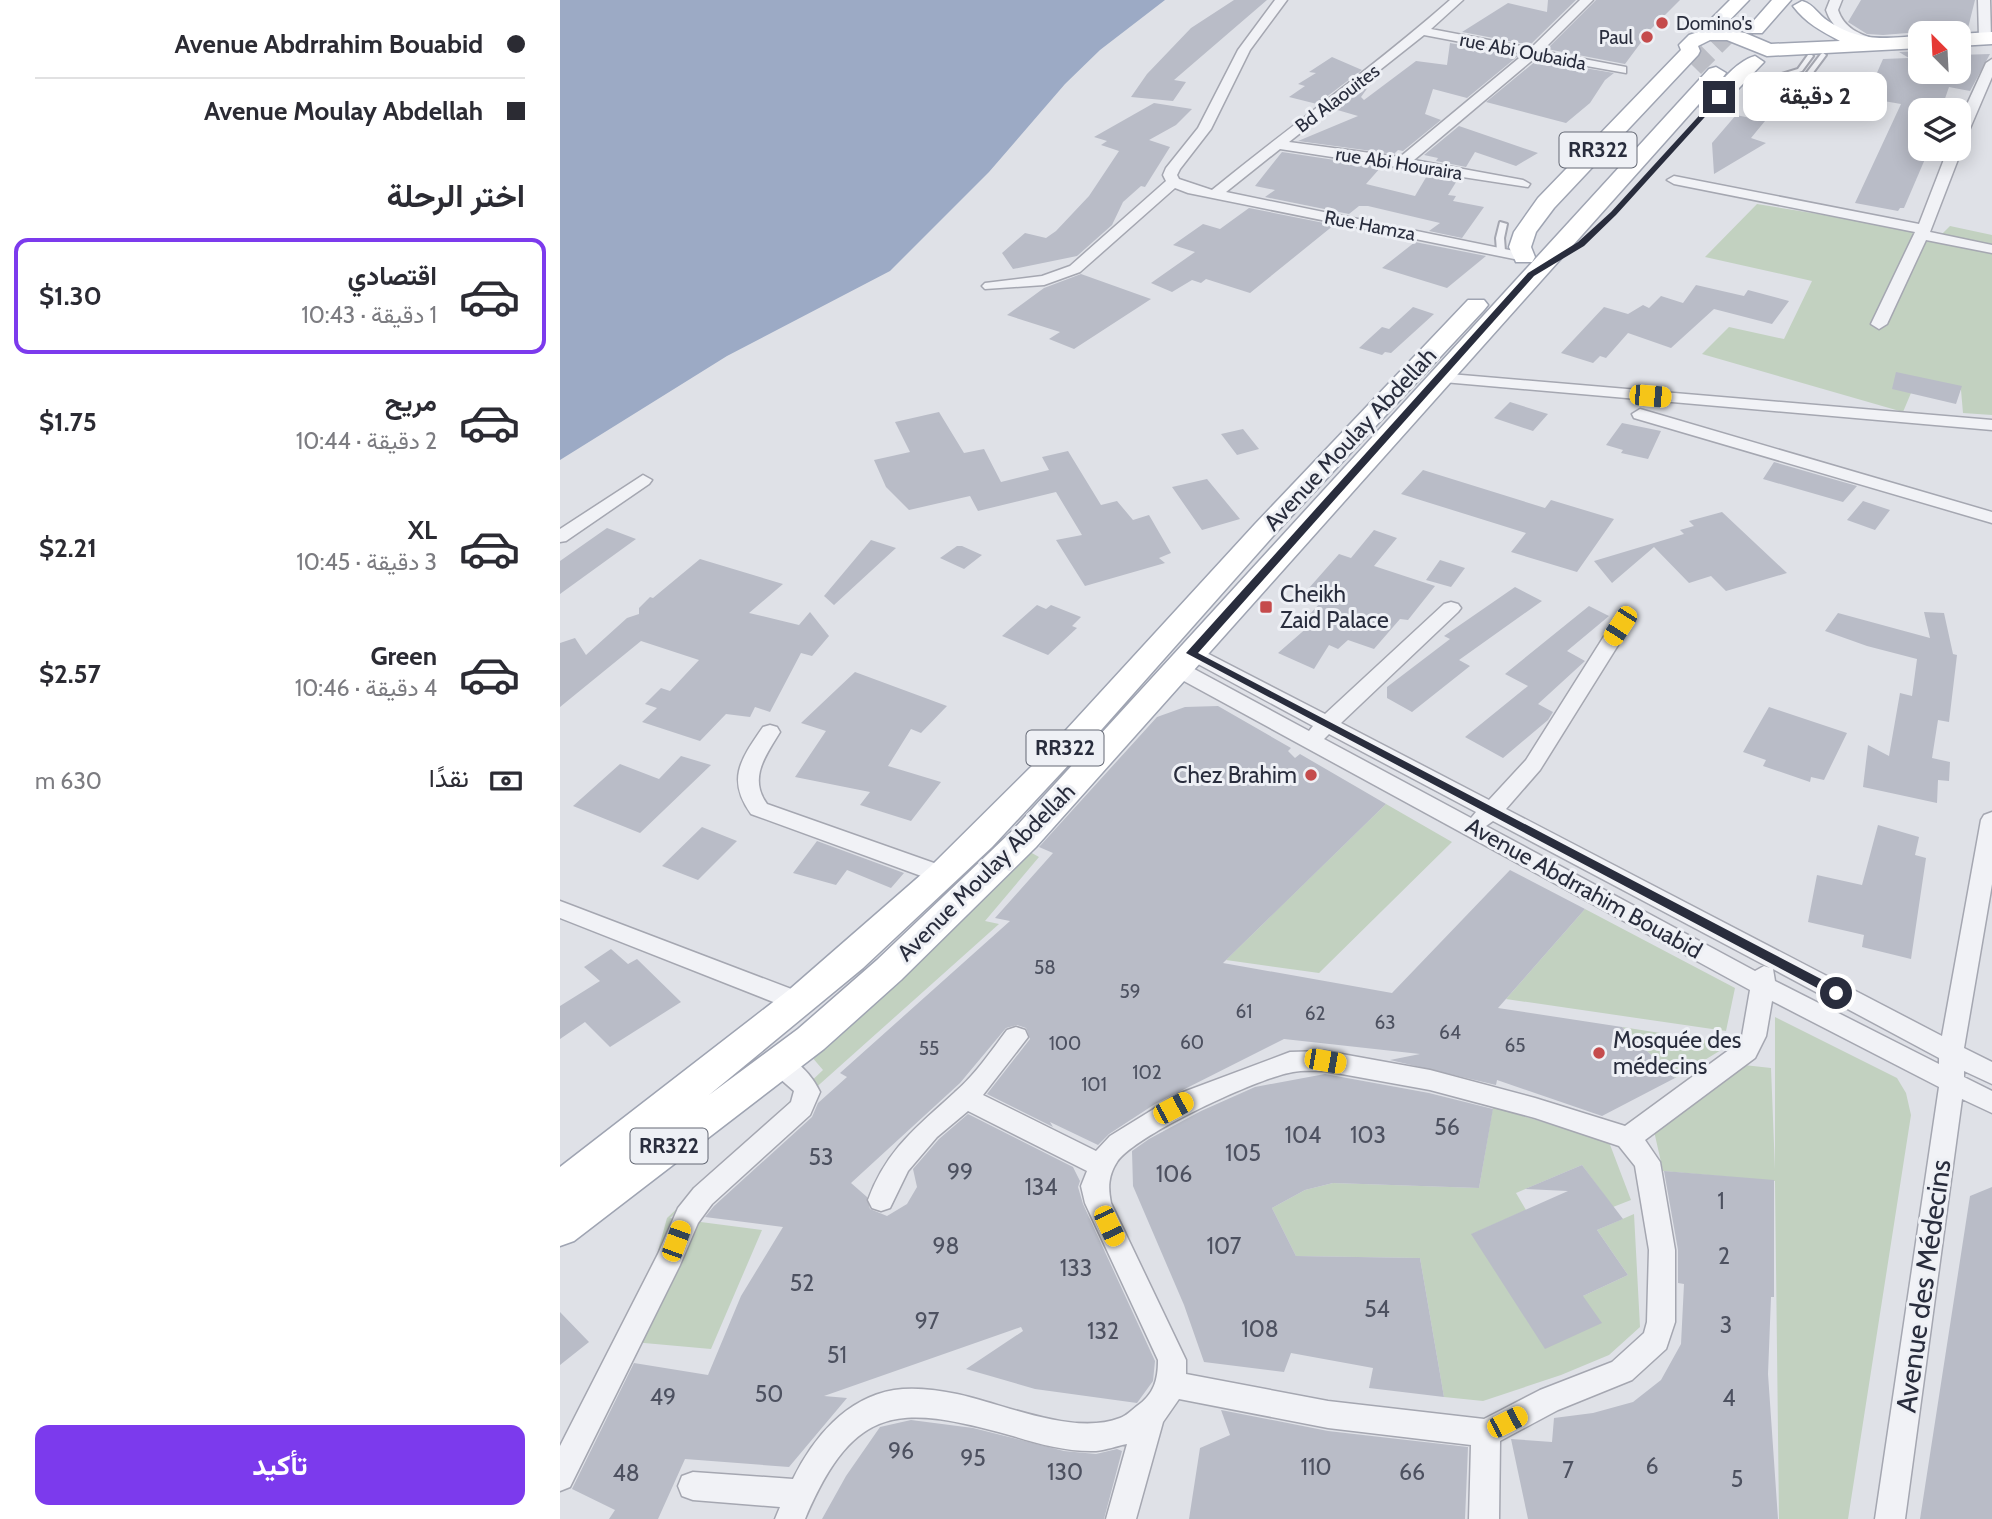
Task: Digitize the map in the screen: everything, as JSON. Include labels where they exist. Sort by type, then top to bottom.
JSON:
[{"type":"main road","name":"Avenue Moulay Abdellah","points":[[560,1229],[779,1063],[852,1004],[960,902],[1072,788],[1438,378],[1519,261],[1740,0]]},
{"type":"main road","points":[[1736,25],[1759,0]]},
{"type":"main road","points":[[1755,29],[1782,0]]},
{"type":"main road","name":"Avenue Moulay Abdellah","points":[[1519,261],[1581,244],[1613,214],[1736,78],[1763,55],[1797,13]]},
{"type":"main road","points":[[1797,13],[1870,44]]},
{"type":"main road","points":[[1696,52],[1738,37],[1763,55],[1908,51]]},
{"type":"main road","points":[[1971,40],[1990,41]]},
{"type":"main road","points":[[1971,45],[1990,41]]},
{"type":"main road","points":[[1696,52],[1721,62],[1763,55],[1908,42]]},
{"type":"main road","name":"Avenue Moulay Abdellah","points":[[560,1189],[799,1002],[943,875],[1066,746],[1376,410],[1519,261],[1716,73]]},
{"type":"street","points":[[990,286],[1044,280],[1075,269],[1173,183],[1170,175],[1173,168],[1204,129],[1244,50],[1281,0]]},
{"type":"street","name":"Bd Alaouites","points":[[1215,194],[1275,144],[1423,31],[1457,0]]},
{"type":"street","points":[[1403,162],[1534,52],[1587,0]]},
{"type":"street","points":[[1836,0],[1832,10],[1838,24],[1870,44]]},
{"type":"street","points":[[1984,0],[1983,25],[1990,41]]},
{"type":"street","name":"rue Abi Oubaida","points":[[1423,31],[1622,70]]},
{"type":"street","points":[[1971,111],[1992,63]]},
{"type":"street","points":[[1975,102],[1992,104]]},
{"type":"street","name":"rue Abi Houraira","points":[[1275,144],[1403,162],[1523,184]]},
{"type":"street","points":[[1879,324],[1922,232],[1950,161]]},
{"type":"street","points":[[1674,180],[1992,249]]},
{"type":"street","name":"Rue Hamza","points":[[1173,183],[1519,261]]},
{"type":"street","points":[[1438,378],[1992,425]]},
{"type":"street","points":[[1640,414],[1992,518]]},
{"type":"street","points":[[560,537],[643,480]]},
{"type":"street","points":[[1319,732],[1451,608]]},
{"type":"street","points":[[1481,820],[1510,793],[1533,765],[1620,626]]},
{"type":"street","name":"Avenue Abdrrahim Bouabid","points":[[1185,661],[1481,820],[1763,986],[1992,1103]]},
{"type":"street","points":[[769,732],[749,763],[749,794],[760,808],[943,875]]},
{"type":"street","name":"Avenue Abdrrahim Bouabid","points":[[1481,820],[1766,957],[1992,1074]]},
{"type":"street","name":"Avenue des Médecins","points":[[1890,1519],[1952,1082],[1951,1052],[1985,907],[1991,833]]},
{"type":"street","points":[[560,909],[799,1002]]},
{"type":"street","points":[[1628,1138],[1746,1051],[1754,1036],[1766,957]]},
{"type":"street","points":[[881,1200],[899,1163],[928,1130],[966,1098],[1016,1037]]},
{"type":"street","points":[[693,1486],[795,1507],[836,1438],[851,1423],[892,1404],[917,1402],[943,1406],[1084,1438],[1130,1430],[1150,1416],[1166,1398],[1173,1384],[1172,1360],[1098,1203],[1094,1186],[1107,1156],[1119,1144],[1187,1101],[1272,1067],[1308,1060],[1430,1080],[1535,1108],[1628,1138],[1647,1162],[1662,1251],[1661,1322],[1656,1340],[1642,1356],[1622,1371],[1550,1399],[1486,1433],[1326,1416],[1248,1402],[1173,1384]]},
{"type":"street","points":[[560,1477],[670,1257],[687,1216],[704,1196],[801,1108],[806,1100],[804,1085],[779,1063]]},
{"type":"street","points":[[966,1098],[1102,1166]]},
{"type":"street","points":[[1121,1519],[1150,1416]]},
{"type":"street","points":[[1483,1519],[1486,1433]]},
{"type":"lane","points":[[1817,55],[1804,81],[1779,79],[1780,76],[1800,70],[1817,55]]},
{"type":"lane","points":[[1503,224],[1500,238],[1519,261]]},
{"type":"green space","points":[[1757,204],[1942,234],[1950,226],[1992,235],[1992,415],[1963,413],[1961,390],[1916,381],[1903,412],[1702,354],[1729,327],[1784,339],[1812,281],[1705,257]]},
{"type":"green space","points":[[1386,804],[1452,842],[1319,973],[1226,960]]},
{"type":"green space","points":[[1030,852],[1039,857],[985,921],[999,924],[670,1218],[762,1230],[711,1349],[633,1342],[667,1218],[823,1070],[811,1056]]},
{"type":"green space","points":[[1585,909],[1735,988],[1726,1031],[1506,999]]},
{"type":"green space","points":[[1775,1017],[1897,1078],[1906,1093],[1911,1115],[1848,1519],[1779,1519],[1775,1181],[1663,1171],[1654,1131],[1744,1065],[1771,1068],[1775,1170]]},
{"type":"green space","points":[[1622,1027],[1731,1044],[1675,1078]]},
{"type":"green space","points":[[1493,1107],[1609,1142],[1631,1200],[1613,1207],[1582,1165],[1516,1193],[1526,1210],[1472,1234],[1583,1296],[1628,1275],[1597,1230],[1634,1214],[1640,1327],[1609,1355],[1561,1375],[1483,1401],[1444,1397],[1420,1258],[1296,1256],[1272,1208],[1305,1190],[1333,1183],[1479,1188]]},
{"type":"water","points":[[560,0],[1165,0],[1100,50],[1065,84],[989,172],[890,271],[727,356],[560,460]]},
{"type":"building","points":[[1234,0],[1267,0],[1174,80],[1186,82],[1173,101],[1131,97],[1147,74],[1191,28]]},
{"type":"building","points":[[1548,0],[1576,0],[1530,45],[1462,32],[1508,3],[1547,12]]},
{"type":"building","points":[[1596,0],[1680,0],[1651,29],[1625,64],[1547,49]]},
{"type":"building","points":[[1861,0],[1975,0],[1970,21],[1908,21],[1908,33],[1867,34],[1848,22]]},
{"type":"building","points":[[1450,43],[1518,56],[1467,98],[1433,89],[1425,114],[1441,120],[1403,151],[1398,150],[1394,154],[1298,141],[1358,116],[1334,109],[1376,76],[1361,97],[1364,100],[1416,61],[1447,65]]},
{"type":"building","points":[[1990,54],[1970,91],[1949,87],[1945,98],[1908,98],[1908,161],[1924,161],[1904,208],[1898,211],[1855,203],[1901,104],[1866,98],[1883,59],[1908,58],[1908,84],[1971,84],[1971,55]]},
{"type":"building","points":[[1332,57],[1362,70],[1317,104],[1289,97],[1305,86],[1298,84],[1316,73],[1309,72]]},
{"type":"building","points":[[1537,60],[1614,73],[1605,80],[1590,103],[1566,123],[1486,102]]},
{"type":"building","points":[[1154,103],[1192,109],[1176,125],[1149,140],[1170,147],[1145,187],[1141,186],[1123,202],[1112,225],[1077,256],[1013,269],[1002,253],[1025,233],[1046,238],[1056,231],[1089,196],[1119,151],[1101,145],[1107,141],[1094,137]]},
{"type":"building","points":[[1736,115],[1765,121],[1751,138],[1766,143],[1714,174],[1712,143]]},
{"type":"building","points":[[1459,126],[1538,153],[1516,166],[1475,152],[1466,167],[1436,161],[1438,158],[1424,155]]},
{"type":"building","points":[[1282,152],[1381,167],[1366,184],[1415,196],[1428,174],[1458,179],[1448,195],[1456,196],[1453,201],[1484,207],[1462,238],[1429,231],[1440,223],[1368,206],[1359,206],[1349,214],[1265,197],[1275,190],[1255,186]]},
{"type":"building","points":[[1249,208],[1334,225],[1250,293],[1206,279],[1201,283],[1192,280],[1172,292],[1151,283],[1195,252],[1173,245],[1203,224],[1220,229]]},
{"type":"building","points":[[1415,242],[1486,256],[1447,288],[1382,268]]},
{"type":"building","points":[[1081,274],[1151,299],[1074,349],[1049,339],[1060,332],[1007,315],[1044,288]]},
{"type":"building","points":[[1696,285],[1744,296],[1748,290],[1789,301],[1772,324],[1714,309],[1671,348],[1628,333],[1606,358],[1600,356],[1593,363],[1561,353],[1604,307],[1628,314],[1643,305],[1649,308],[1661,296],[1683,303]]},
{"type":"building","points":[[1413,307],[1434,314],[1391,353],[1385,352],[1382,355],[1359,348],[1382,327],[1389,329]]},
{"type":"building","points":[[1896,372],[1962,386],[1956,404],[1892,389]]},
{"type":"building","points":[[1510,402],[1548,414],[1533,431],[1494,418]]},
{"type":"building","points":[[939,412],[964,453],[984,449],[1001,482],[1049,470],[1042,457],[1068,451],[1101,505],[1117,501],[1133,520],[1149,515],[1171,553],[1159,558],[1165,563],[1085,586],[1056,540],[1082,535],[1056,492],[978,511],[970,496],[909,510],[886,487],[874,460],[910,452],[895,422]]},
{"type":"building","points":[[1622,423],[1661,431],[1648,459],[1621,453],[1623,450],[1606,445]]},
{"type":"building","points":[[1243,429],[1259,449],[1237,455],[1221,434]]},
{"type":"building","points":[[1774,462],[1857,486],[1843,502],[1763,479]]},
{"type":"building","points":[[1423,470],[1545,508],[1551,500],[1614,519],[1577,572],[1511,552],[1526,533],[1401,494]]},
{"type":"building","points":[[1207,479],[1240,519],[1202,530],[1172,487]]},
{"type":"building","points":[[1863,501],[1890,510],[1875,530],[1847,520]]},
{"type":"building","points":[[1722,512],[1787,573],[1726,591],[1711,576],[1689,583],[1654,547],[1612,583],[1594,561],[1684,534],[1680,530],[1694,526],[1689,521]]},
{"type":"building","points":[[607,528],[636,539],[560,594],[560,561]]},
{"type":"building","points":[[1374,530],[1397,538],[1374,566],[1435,586],[1408,620],[1400,619],[1374,649],[1348,640],[1338,649],[1329,645],[1314,669],[1278,653],[1309,626],[1302,623],[1328,594],[1309,588],[1339,554],[1351,558]]},
{"type":"building","points":[[871,540],[896,548],[834,605],[824,596]]},
{"type":"building","points":[[957,546],[982,555],[964,569],[940,558]]},
{"type":"building","points":[[700,559],[783,584],[749,613],[799,625],[810,612],[829,636],[812,656],[801,653],[770,712],[755,707],[750,717],[726,714],[700,741],[642,722],[657,708],[645,704],[661,688],[670,691],[699,660],[641,641],[560,707],[560,643],[575,638],[586,655],[627,618],[639,614],[639,608],[650,597],[653,598]]},
{"type":"building","points":[[1440,560],[1465,568],[1451,587],[1426,580]]},
{"type":"building","points":[[1515,587],[1542,601],[1459,660],[1470,666],[1412,712],[1387,698],[1387,687],[1450,639],[1444,636]]},
{"type":"building","points":[[1037,605],[1046,609],[1051,605],[1081,617],[1072,626],[1077,628],[1048,655],[1002,636]]},
{"type":"building","points":[[1589,606],[1609,616],[1567,651],[1585,661],[1538,704],[1553,712],[1548,720],[1503,758],[1465,737],[1528,686],[1505,674]]},
{"type":"building","points":[[1924,612],[1944,613],[1953,654],[1957,655],[1949,722],[1938,720],[1932,758],[1950,762],[1949,781],[1938,780],[1937,803],[1863,787],[1868,745],[1889,756],[1900,693],[1912,696],[1917,659],[1867,646],[1825,631],[1838,613],[1930,638]]},
{"type":"building","points":[[855,672],[947,706],[921,733],[911,729],[888,766],[941,782],[911,821],[860,805],[870,792],[795,777],[826,731],[801,723]]},
{"type":"building","points":[[1218,706],[1291,748],[1288,751],[1295,758],[1300,754],[1386,804],[1223,963],[1392,993],[1510,870],[1585,909],[1498,1008],[1622,1027],[1675,1078],[1602,1116],[1497,1080],[1496,1085],[1390,1060],[1420,1054],[1284,1039],[1155,1104],[1109,1134],[1098,1145],[1050,1122],[1053,1127],[987,1094],[1030,1039],[1026,1028],[1017,1025],[1006,1028],[960,1083],[851,1183],[867,1197],[870,1209],[887,1216],[907,1204],[917,1187],[913,1169],[939,1139],[968,1114],[1073,1167],[1080,1181],[1078,1187],[1083,1204],[1155,1361],[1153,1381],[1137,1403],[1035,1389],[966,1369],[1023,1331],[1021,1327],[824,1396],[847,1398],[789,1467],[685,1459],[658,1519],[609,1519],[615,1510],[572,1489],[634,1363],[708,1375],[741,1296],[783,1227],[705,1217],[812,1117],[818,1103],[847,1077],[840,1073],[1010,921],[995,918],[1053,853],[1039,847],[1157,717],[1185,707]]},
{"type":"building","points":[[1769,707],[1847,733],[1824,780],[1811,777],[1810,782],[1763,766],[1766,760],[1743,752]]},
{"type":"building","points":[[681,756],[711,765],[640,833],[573,806],[620,764],[659,779]]},
{"type":"building","points":[[1878,825],[1919,837],[1915,855],[1926,858],[1911,959],[1862,947],[1864,935],[1808,922],[1817,875],[1862,885]]},
{"type":"building","points":[[702,827],[737,841],[698,880],[662,866]]},
{"type":"building","points":[[817,841],[904,873],[891,888],[847,870],[836,885],[793,873]]},
{"type":"building","points":[[611,949],[628,964],[637,959],[681,1002],[610,1047],[585,1022],[560,1039],[560,1006],[600,981],[584,967]]},
{"type":"building","points":[[1325,1074],[1429,1093],[1493,1109],[1479,1188],[1333,1183],[1305,1190],[1272,1208],[1296,1256],[1420,1258],[1444,1397],[1369,1388],[1373,1368],[1291,1353],[1284,1372],[1204,1362],[1184,1305],[1133,1186],[1132,1151],[1149,1139],[1201,1111],[1255,1087]]},
{"type":"building","points":[[1582,1165],[1623,1219],[1597,1230],[1628,1275],[1583,1296],[1602,1323],[1545,1349],[1471,1234],[1568,1191],[1525,1189]]},
{"type":"building","points":[[1664,1171],[1774,1180],[1774,1297],[1771,1297],[1768,1374],[1778,1519],[1528,1519],[1511,1439],[1552,1442],[1554,1418],[1593,1413],[1633,1402],[1661,1380],[1681,1344],[1684,1284],[1678,1283],[1678,1250]]},
{"type":"building","points":[[1992,1187],[1992,1519],[1920,1519],[1970,1196]]},
{"type":"building","points":[[560,1312],[589,1342],[560,1365]]},
{"type":"building","points":[[1221,1410],[1328,1431],[1468,1447],[1465,1519],[1189,1519],[1200,1448],[1230,1435]]},
{"type":"building","points":[[911,1420],[973,1428],[1064,1451],[1096,1454],[1117,1449],[1122,1451],[1104,1519],[822,1519],[846,1476],[880,1427]]},
{"type":"tunnel","points":[[1694,67],[1736,25]]},
{"type":"place","name":"Domino's","points":[[1662,23]]},
{"type":"place","name":"Paul","points":[[1647,37]]},
{"type":"place","name":"Cheikh Zaid Palace","points":[[1266,607]]},
{"type":"place","name":"Chez Brahim","points":[[1311,775]]},
{"type":"place","name":"Mosquée des médecins","points":[[1599,1053]]},
{"type":"route","points":[[1719,97],[1613,214],[1581,244],[1531,275],[1192,653],[1836,993]]}]
